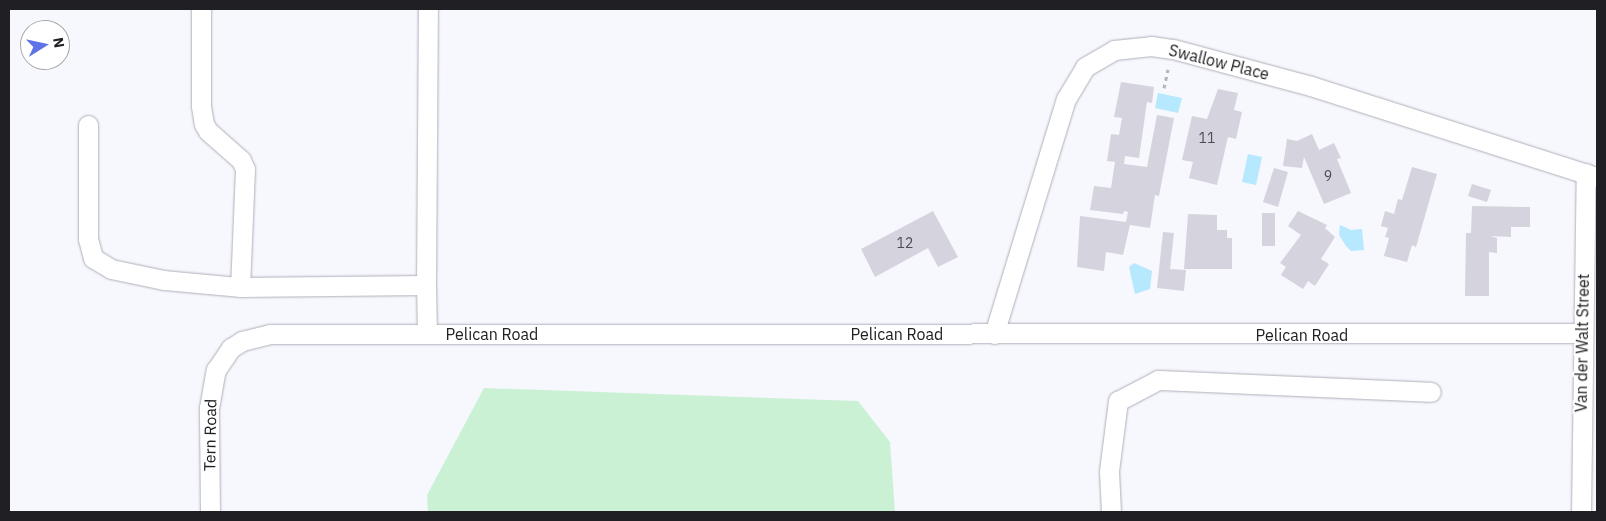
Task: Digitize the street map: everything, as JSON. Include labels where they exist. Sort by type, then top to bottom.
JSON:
[{"type":"street","points":[[200,9],[202,116],[208,131],[241,160],[245,169],[240,287]]},
{"type":"street","points":[[427,334],[428,9]]},
{"type":"street","name":"Swallow Place","points":[[994,334],[1066,99],[1085,67],[1114,50],[1151,46],[1172,49],[1310,86],[1591,175]]},
{"type":"street","points":[[88,124],[88,239],[93,258],[111,269],[164,280],[240,287],[426,285]]},
{"type":"street","name":"Van der Walt Street","points":[[1581,512],[1581,334],[1591,175]]},
{"type":"street","name":"Pelican Road","points":[[222,359],[242,341],[270,334],[1581,334]]},
{"type":"street","name":"Tern Road","points":[[210,512],[209,408],[212,385],[222,359]]},
{"type":"street","points":[[1111,512],[1109,471],[1118,401],[1158,380],[1431,392]]},
{"type":"green space","points":[[484,388],[858,401],[890,442],[895,512],[428,512],[427,495]]},
{"type":"water","points":[[1158,93],[1182,98],[1178,113],[1155,108]]},
{"type":"water","points":[[1248,154],[1262,157],[1256,185],[1242,182]]},
{"type":"water","points":[[1340,225],[1351,230],[1362,229],[1364,250],[1351,251],[1346,246],[1339,235]]},
{"type":"water","points":[[1134,263],[1152,271],[1150,289],[1135,294],[1129,267]]},
{"type":"building","points":[[1121,82],[1154,87],[1152,103],[1147,102],[1139,158],[1125,156],[1124,164],[1147,167],[1157,115],[1174,118],[1159,196],[1155,195],[1150,228],[1130,225],[1123,255],[1106,252],[1104,271],[1077,267],[1080,216],[1126,222],[1128,212],[1124,211],[1123,214],[1090,210],[1094,186],[1111,188],[1115,162],[1107,161],[1111,134],[1119,135],[1122,118],[1114,117]]},
{"type":"building","points":[[1218,89],[1238,93],[1234,110],[1242,112],[1236,139],[1228,137],[1217,185],[1189,178],[1193,162],[1182,160],[1192,116],[1207,119]]},
{"type":"building","points":[[1312,134],[1319,150],[1334,143],[1341,158],[1337,159],[1351,193],[1324,204],[1304,157],[1302,168],[1283,166],[1287,139],[1297,141]]},
{"type":"building","points":[[1412,167],[1437,174],[1416,247],[1412,245],[1407,262],[1384,256],[1389,238],[1385,237],[1388,228],[1381,226],[1385,211],[1394,214],[1398,199],[1402,200]]},
{"type":"building","points":[[1274,168],[1288,172],[1278,207],[1263,202]]},
{"type":"building","points":[[1472,184],[1491,190],[1487,202],[1468,196]]},
{"type":"building","points":[[1472,206],[1530,207],[1530,227],[1511,227],[1511,237],[1490,236],[1497,238],[1497,253],[1489,252],[1489,296],[1465,296],[1466,233],[1471,233]]},
{"type":"building","points":[[933,211],[958,257],[938,267],[928,248],[875,277],[861,249]]},
{"type":"building","points":[[1298,211],[1327,225],[1325,228],[1335,237],[1321,259],[1329,264],[1315,286],[1308,281],[1303,289],[1281,275],[1286,267],[1280,263],[1301,235],[1288,226]]},
{"type":"building","points":[[1262,213],[1275,213],[1275,246],[1262,246]]},
{"type":"building","points":[[1188,214],[1217,215],[1217,230],[1227,230],[1227,238],[1232,238],[1232,269],[1184,269]]},
{"type":"building","points":[[1163,232],[1174,233],[1170,269],[1186,270],[1184,291],[1157,288]]}]
